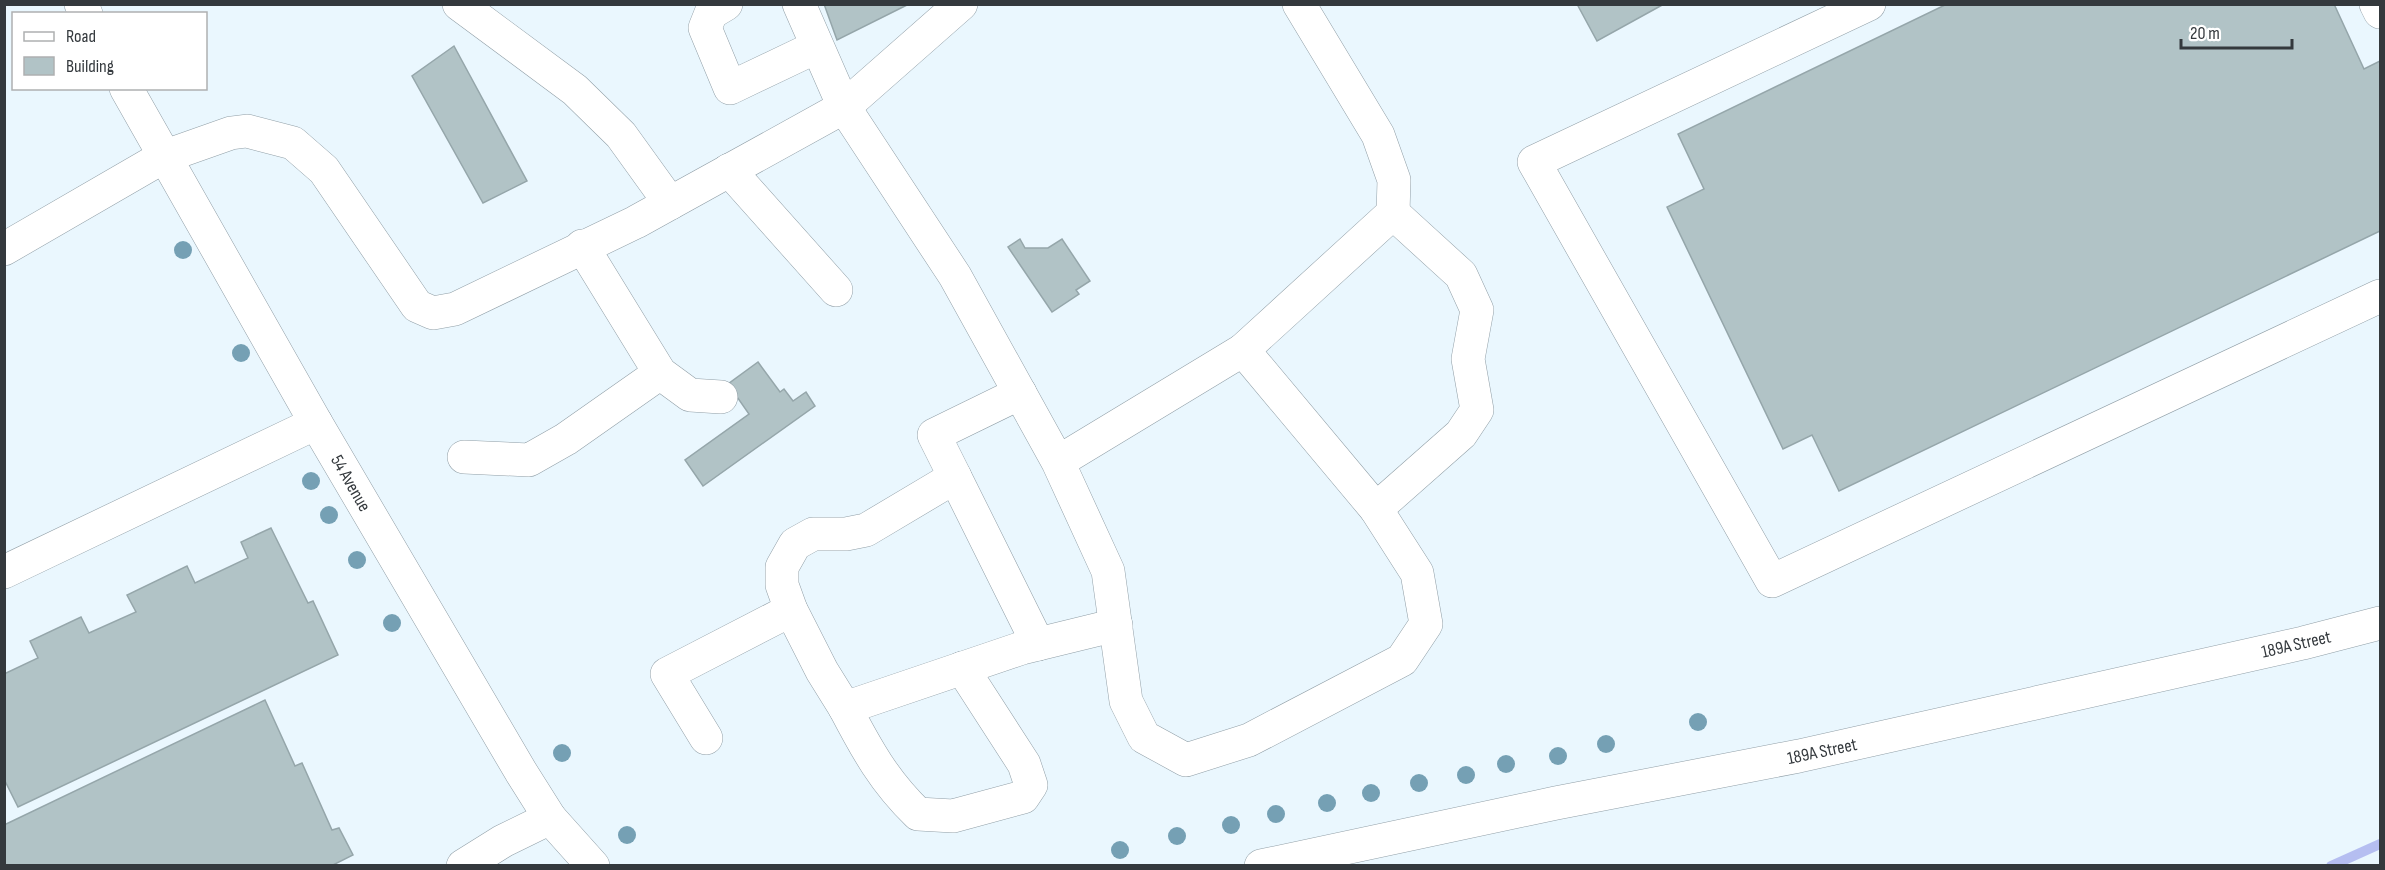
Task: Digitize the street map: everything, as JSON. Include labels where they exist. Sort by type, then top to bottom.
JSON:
[{"type":"street","points":[[459,4],[575,90],[621,135],[670,203]]},
{"type":"street","points":[[726,4],[711,12],[705,28],[730,88],[816,47]]},
{"type":"street","points":[[799,4],[844,107],[955,276],[1058,462],[1108,571],[1126,701],[1144,737],[1186,760],[1249,740],[1402,660],[1426,624],[1418,573],[1376,509],[1243,350]]},
{"type":"street","points":[[4,249],[163,157],[231,133],[247,131],[293,143],[324,170],[417,306],[433,313],[455,309],[670,203],[844,107],[961,4]]},
{"type":"street","points":[[1058,462],[1243,350],[1393,213],[1394,180],[1378,135],[1299,4]]},
{"type":"street","points":[[1869,4],[1534,162],[1772,581],[2380,296]]},
{"type":"street","points":[[2376,4],[2380,12]]},
{"type":"street","name":"54 Avenue","points":[[127,90],[163,157],[316,423],[550,818],[593,866]]},
{"type":"street","points":[[729,170],[836,290]]},
{"type":"street","points":[[1376,509],[1461,434],[1477,410],[1468,359],[1477,310],[1461,275],[1393,213]]},
{"type":"street","points":[[582,246],[660,373],[690,395],[721,397]]},
{"type":"street","points":[[464,457],[529,460],[566,439],[660,373]]},
{"type":"street","points":[[1020,393],[934,435],[1038,644]]},
{"type":"street","points":[[4,572],[316,423]]},
{"type":"street","points":[[955,477],[866,530],[846,534],[813,534],[795,544],[782,567],[782,585],[791,610],[822,671],[867,750],[893,790],[918,814],[953,816],[1023,797],[1031,785],[1024,764],[962,668]]},
{"type":"street","points":[[706,738],[668,674],[791,610]]},
{"type":"street","name":"189A Street","points":[[1261,866],[1556,803],[1799,756],[2303,644],[2380,624]]},
{"type":"street","points":[[845,708],[1038,644],[1116,625]]},
{"type":"street","points":[[463,866],[503,841],[550,818]]},
{"type":"building","points":[[824,4],[909,4],[837,40]]},
{"type":"building","points":[[1577,4],[1664,4],[1597,41]]},
{"type":"building","points":[[1947,4],[2334,4],[2364,69],[2380,61],[2380,231],[1839,491],[1812,435],[1783,449],[1667,207],[1704,189],[1678,134]]},
{"type":"building","points":[[454,46],[527,181],[483,203],[412,76]]},
{"type":"building","points":[[1020,239],[1025,248],[1048,248],[1062,239],[1090,281],[1076,290],[1079,294],[1052,312],[1008,247]]},
{"type":"building","points":[[758,362],[780,392],[784,389],[793,401],[806,392],[815,406],[703,486],[685,460],[749,414],[728,384]]},
{"type":"building","points":[[271,528],[308,603],[313,601],[338,655],[18,807],[4,779],[4,674],[38,658],[30,641],[81,617],[89,633],[136,612],[127,595],[187,566],[195,583],[248,558],[241,542]]},
{"type":"building","points":[[265,700],[295,766],[302,763],[332,830],[339,828],[353,855],[331,866],[4,866],[4,825]]},
{"type":"waterway","points":[[2331,866],[2380,844]]}]
